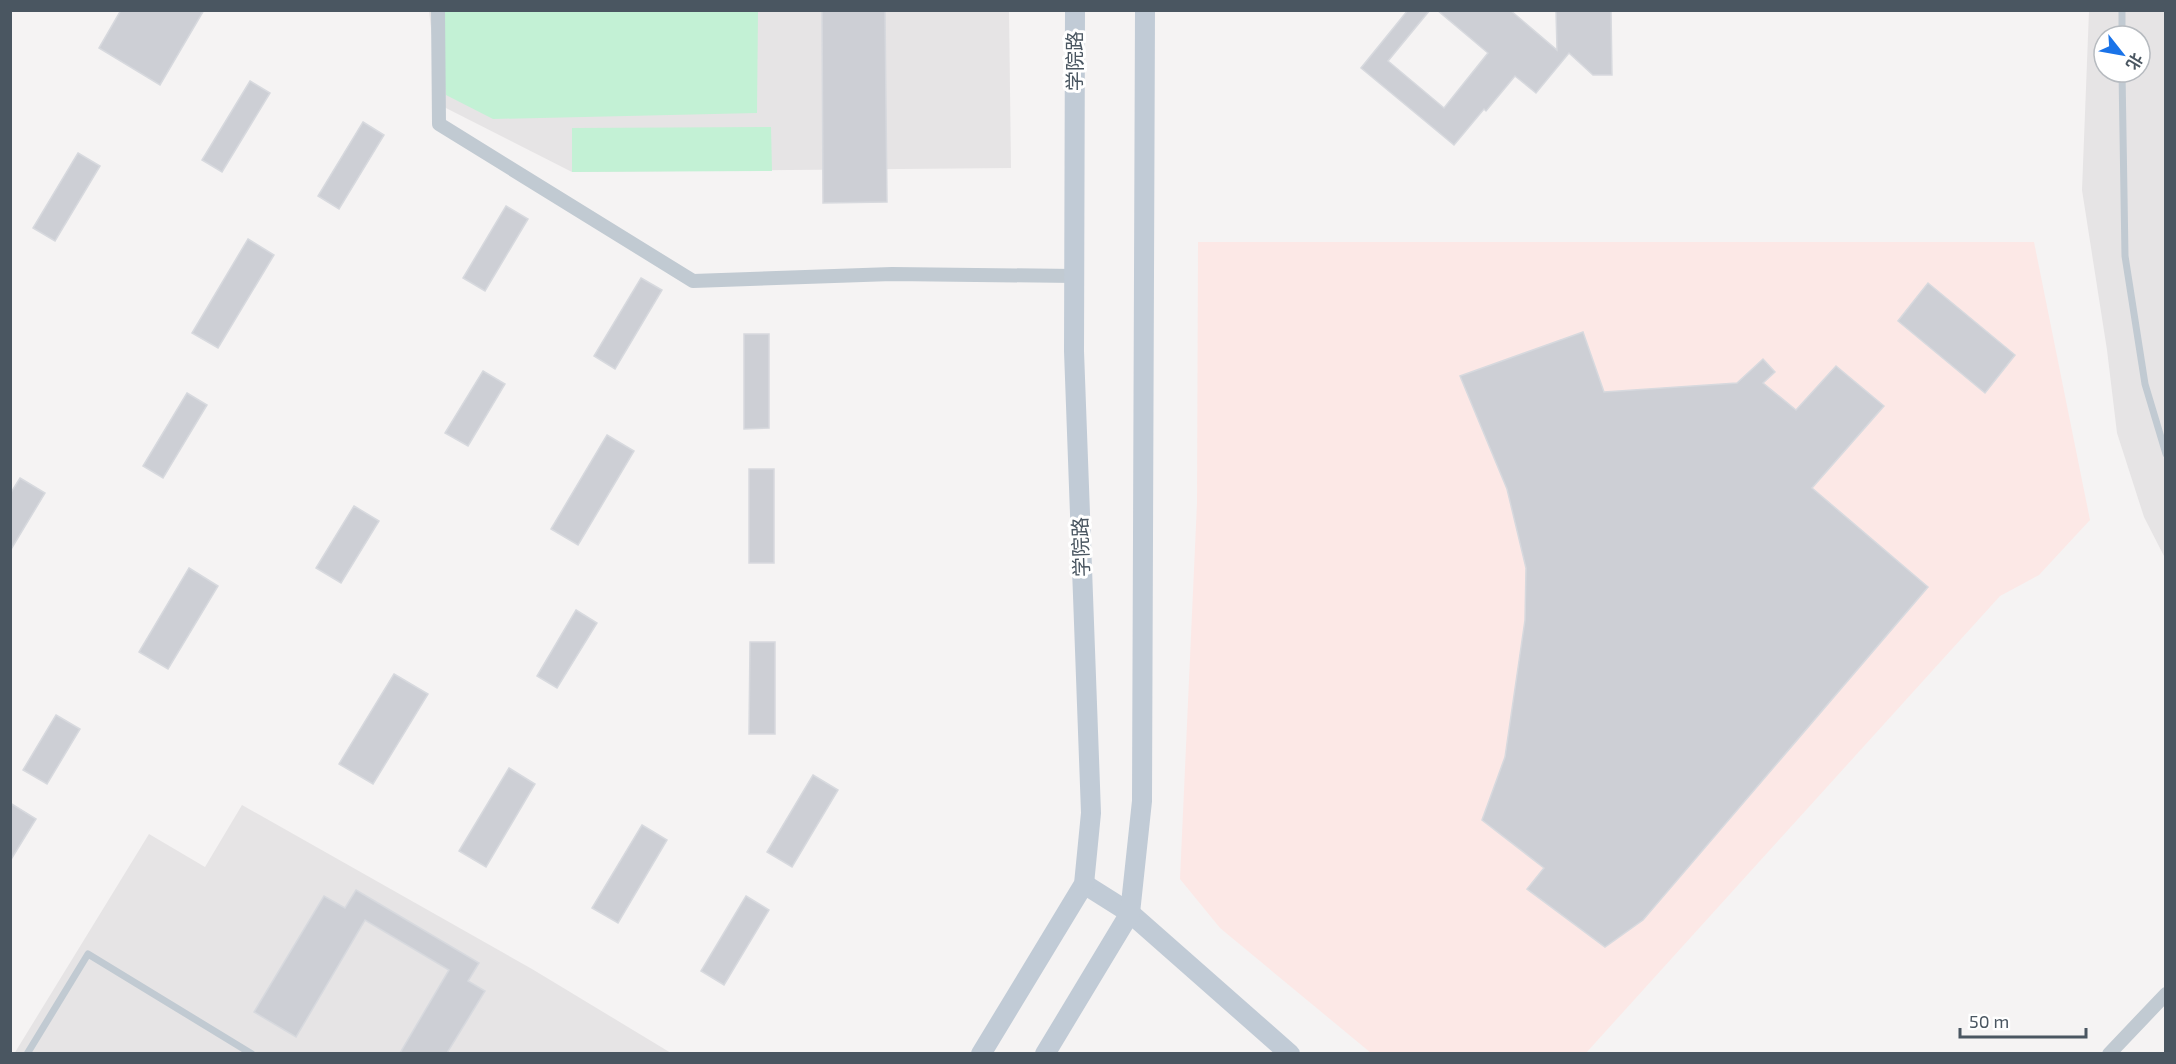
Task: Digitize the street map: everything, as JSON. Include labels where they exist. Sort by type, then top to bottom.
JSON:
[{"type":"main road","name":"学院路","points":[[981,1053],[1084,884],[1091,813],[1074,351],[1075,10]]},
{"type":"main road","points":[[1045,1053],[1130,913],[1142,801],[1145,10]]},
{"type":"main road","points":[[1084,884],[1130,913],[1290,1053]]},
{"type":"street","points":[[438,10],[439,124],[693,281],[892,274],[1075,276]]},
{"type":"street","points":[[2109,1053],[2166,994]]},
{"type":"lane","points":[[2122,84],[2125,256],[2145,384],[2166,454]]},
{"type":"lane","points":[[27,1053],[88,954],[252,1053]]},
{"type":"shaded area","points":[[429,11],[1009,11],[1011,168],[572,172],[440,105]]},
{"type":"shaded area","points":[[2089,11],[2165,11],[2165,558],[2144,517],[2117,433],[2107,350],[2082,190]]},
{"type":"shaded area","points":[[1198,242],[2034,242],[2090,520],[2039,575],[2000,596],[1586,1053],[1371,1053],[1220,928],[1180,879],[1197,503]]},
{"type":"shaded area","points":[[242,805],[532,969],[671,1053],[14,1054],[149,834],[205,867]]},
{"type":"green space","points":[[437,11],[758,11],[757,113],[493,119],[446,95]]},
{"type":"green space","points":[[771,127],[772,171],[572,172],[572,128]]},
{"type":"building","points":[[121,10],[204,10],[160,85],[99,48]]},
{"type":"building","points":[[822,10],[885,10],[887,202],[823,203]]},
{"type":"building","points":[[1408,10],[1430,10],[1388,61],[1444,108],[1488,53],[1437,10],[1510,10],[1557,50],[1556,10],[1611,10],[1612,75],[1593,75],[1569,53],[1536,93],[1515,76],[1454,145],[1361,68]]},
{"type":"building","points":[[250,81],[270,93],[222,172],[202,160]]},
{"type":"building","points":[[363,122],[384,135],[339,209],[318,196]]},
{"type":"building","points":[[78,153],[100,166],[55,241],[33,228]]},
{"type":"building","points":[[506,206],[528,219],[485,291],[463,278]]},
{"type":"building","points":[[248,239],[274,255],[218,348],[192,333]]},
{"type":"building","points":[[641,278],[662,290],[615,369],[594,356]]},
{"type":"building","points":[[1928,283],[2015,355],[1985,393],[1898,321]]},
{"type":"building","points":[[1583,332],[1604,392],[1737,383],[1763,359],[1775,372],[1763,383],[1796,410],[1836,366],[1884,406],[1812,488],[1928,587],[1643,920],[1605,947],[1527,889],[1544,868],[1482,820],[1505,757],[1525,620],[1526,568],[1507,489],[1460,376]]},
{"type":"building","points":[[744,334],[769,334],[769,428],[744,429]]},
{"type":"building","points":[[483,371],[505,384],[468,446],[445,433]]},
{"type":"building","points":[[187,393],[207,405],[163,478],[143,466]]},
{"type":"building","points":[[607,435],[634,451],[578,545],[551,529]]},
{"type":"building","points":[[749,469],[774,469],[774,563],[749,563]]},
{"type":"building","points":[[20,478],[45,493],[10,551],[10,494]]},
{"type":"building","points":[[354,506],[379,521],[341,583],[316,568]]},
{"type":"building","points":[[189,568],[218,586],[168,669],[139,652]]},
{"type":"building","points":[[576,610],[597,623],[557,688],[537,676]]},
{"type":"building","points":[[750,642],[775,642],[775,734],[749,734]]},
{"type":"building","points":[[394,674],[428,694],[373,784],[339,764]]},
{"type":"building","points":[[56,715],[80,729],[47,784],[23,770]]},
{"type":"building","points":[[509,768],[535,784],[486,867],[459,851]]},
{"type":"building","points":[[813,775],[838,790],[792,867],[767,852]]},
{"type":"building","points":[[10,803],[36,819],[10,861]]},
{"type":"building","points":[[642,825],[667,840],[618,923],[592,908]]},
{"type":"building","points":[[356,890],[479,963],[468,981],[485,991],[447,1053],[400,1053],[449,970],[365,920],[296,1037],[254,1012],[324,896],[345,908]]},
{"type":"building","points":[[746,896],[769,910],[724,985],[701,971]]}]
